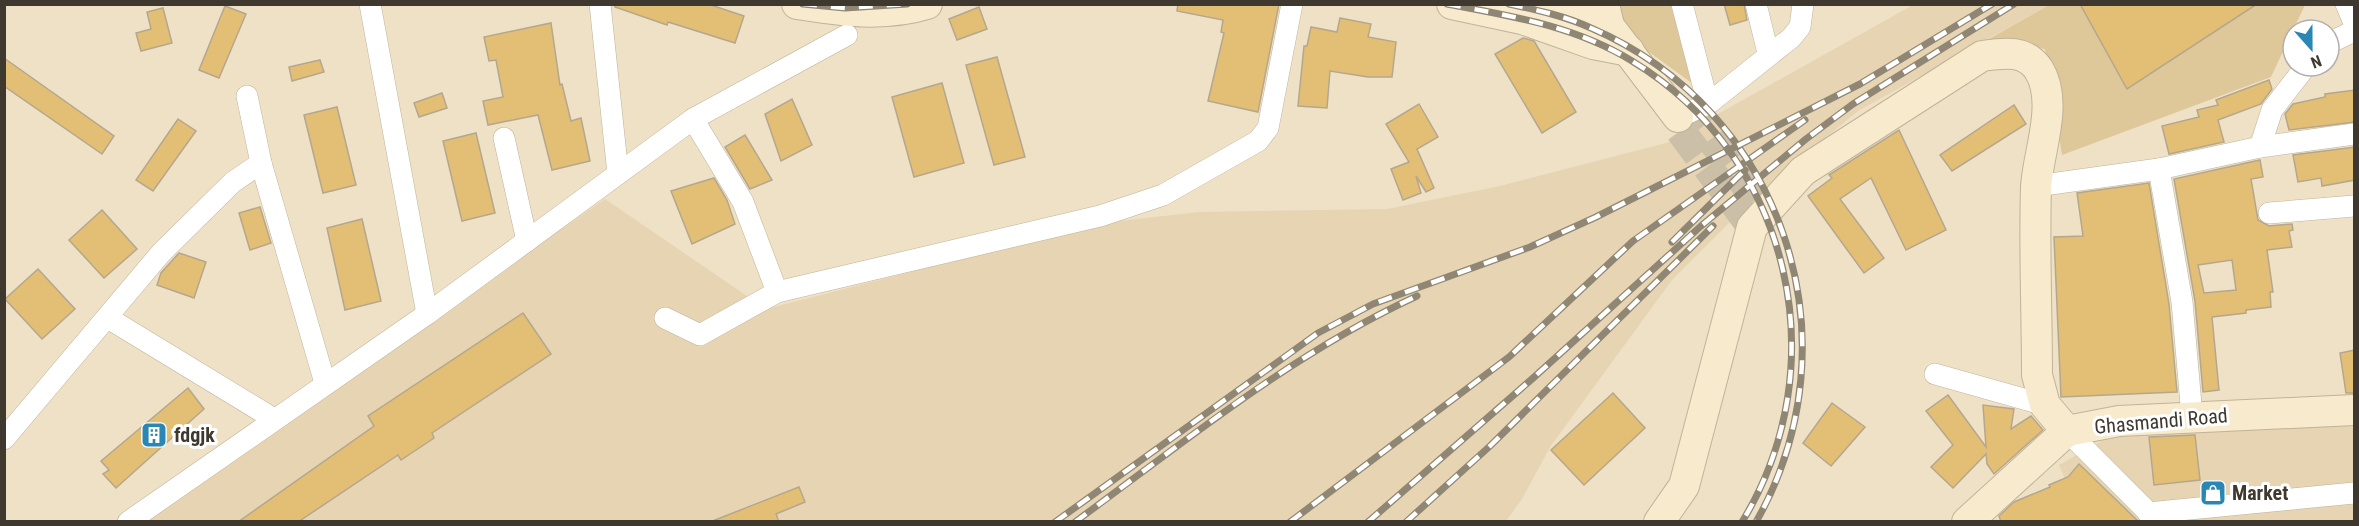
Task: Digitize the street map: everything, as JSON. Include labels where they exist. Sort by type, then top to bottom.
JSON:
[{"type":"street","points":[[369,4],[427,314]]},
{"type":"street","points":[[600,4],[618,174]]},
{"type":"street","points":[[797,4],[838,16],[906,10],[921,5]]},
{"type":"street","points":[[665,318],[700,335],[777,292],[1100,216],[1163,195],[1258,141],[1268,128],[1292,4]]},
{"type":"street","points":[[1452,4],[1521,12],[1593,44],[1629,51]]},
{"type":"street","points":[[1551,4],[1606,15],[1629,51],[1678,117],[1708,104],[1768,53],[1791,38],[1800,27],[1803,4]]},
{"type":"street","points":[[1682,4],[1708,104]]},
{"type":"street","points":[[1756,4],[1768,53]]},
{"type":"street","points":[[2346,4],[2355,23]]},
{"type":"street","points":[[128,522],[427,314],[838,16]]},
{"type":"street","points":[[2341,37],[2355,31]]},
{"type":"street","points":[[1659,522],[1684,486],[1752,227],[1803,171],[1963,66],[1982,56],[2012,52],[2032,59],[2041,72],[2046,94],[2036,186],[2037,375],[2045,405],[2067,431],[2153,517],[2355,493]]},
{"type":"street","points":[[2260,147],[2272,110],[2297,78]]},
{"type":"street","points":[[247,96],[261,162],[326,383]]},
{"type":"street","points":[[693,119],[743,202],[777,292]]},
{"type":"street","points":[[2036,186],[2159,169],[2260,147],[2355,134]]},
{"type":"street","points":[[504,138],[527,241]]},
{"type":"street","points":[[4,439],[161,253],[233,182],[261,162]]},
{"type":"street","points":[[2159,169],[2182,302],[2192,416]]},
{"type":"street","points":[[2269,213],[2355,206]]},
{"type":"street","points":[[108,318],[274,419]]},
{"type":"street","points":[[1935,374],[2045,405]]},
{"type":"street","name":"Ghasmandi Road","points":[[1967,522],[2067,431],[2120,421],[2355,410]]},
{"type":"shaded area","points":[[1610,5],[1679,5],[1700,89],[1616,28]]},
{"type":"shaded area","points":[[1913,5],[2049,5],[1858,111],[1760,192],[1672,280],[1550,447],[1522,499],[1506,521],[137,522],[605,199],[766,309],[1102,223],[1199,212],[1387,209],[1500,186],[1666,143]]},
{"type":"shaded area","points":[[2049,5],[2305,5],[2299,18],[2281,18],[2281,56],[2271,77],[2062,155],[2045,49],[1989,39]]},
{"type":"shaded area","name":"Market","points":[[2354,420],[2354,521],[2083,521],[2059,465],[2112,435]]},
{"type":"building","points":[[615,4],[708,4],[744,16],[735,43],[668,22],[667,25],[615,7]]},
{"type":"building","points":[[1178,4],[1279,4],[1258,112],[1208,101],[1224,33],[1221,32],[1223,20],[1177,11]]},
{"type":"building","points":[[1724,4],[1744,4],[1747,20],[1730,25]]},
{"type":"building","points":[[2080,4],[2257,4],[2127,89]]},
{"type":"building","points":[[225,6],[246,14],[219,78],[199,70]]},
{"type":"building","points":[[979,7],[987,29],[957,40],[949,19]]},
{"type":"building","points":[[163,8],[172,43],[141,51],[136,33],[151,29],[147,12]]},
{"type":"building","points":[[1340,18],[1371,24],[1368,37],[1396,42],[1392,77],[1368,77],[1330,71],[1327,108],[1298,106],[1304,46],[1307,46],[1311,27],[1337,32]]},
{"type":"building","points":[[551,23],[560,85],[562,84],[571,121],[581,118],[590,161],[552,170],[538,115],[488,125],[483,101],[503,97],[496,60],[489,61],[484,37]]},
{"type":"building","points":[[1523,38],[1534,41],[1576,112],[1542,133],[1495,54]]},
{"type":"building","points":[[997,57],[1025,157],[994,165],[966,65]]},
{"type":"building","points":[[4,58],[114,136],[102,154],[4,86]]},
{"type":"building","points":[[320,60],[324,72],[292,81],[289,67]]},
{"type":"building","points":[[2269,80],[2272,89],[2261,104],[2218,120],[2224,142],[2169,154],[2162,126],[2199,117],[2197,110],[2218,105],[2216,100]]},
{"type":"building","points":[[942,83],[964,163],[914,177],[892,97]]},
{"type":"building","points":[[2355,90],[2355,122],[2289,130],[2285,114],[2293,104],[2325,97],[2325,94]]},
{"type":"building","points":[[442,93],[447,108],[419,117],[414,103]]},
{"type":"building","points":[[792,99],[812,145],[781,161],[765,114]]},
{"type":"building","points":[[1419,104],[1438,137],[1417,149],[1434,188],[1426,192],[1416,176],[1421,193],[1403,200],[1391,169],[1409,162],[1386,124]]},
{"type":"building","points":[[2014,105],[2026,124],[1952,171],[1940,155]]},
{"type":"building","points":[[337,107],[356,185],[323,193],[304,115]]},
{"type":"building","points":[[178,119],[196,131],[153,191],[136,180]]},
{"type":"building","points":[[1899,130],[1946,230],[1906,250],[1871,178],[1840,199],[1884,258],[1864,273],[1808,196],[1832,178],[1829,175]]},
{"type":"building","points":[[476,133],[495,213],[462,221],[443,141]]},
{"type":"building","points":[[745,135],[772,180],[750,189],[725,147]]},
{"type":"building","points":[[2355,147],[2355,180],[2322,186],[2321,178],[2298,182],[2293,155]]},
{"type":"building","points":[[2260,160],[2263,177],[2251,179],[2258,220],[2269,226],[2292,224],[2293,230],[2289,231],[2292,247],[2267,250],[2273,292],[2270,292],[2271,307],[2212,317],[2219,390],[2203,392],[2195,301],[2174,179]],"holes":[[[2232,260],[2236,290],[2204,293],[2198,265]]]},
{"type":"building","points":[[714,178],[727,200],[735,224],[692,244],[671,191]]},
{"type":"building","points":[[2149,183],[2169,304],[2177,392],[2061,397],[2054,237],[2083,236],[2077,193]]},
{"type":"building","points":[[260,207],[271,243],[250,250],[239,213]]},
{"type":"building","points":[[102,210],[137,249],[104,278],[69,240]]},
{"type":"building","points":[[362,219],[381,301],[345,310],[327,228]]},
{"type":"building","points":[[179,253],[206,262],[194,298],[157,285],[161,273]]},
{"type":"building","points":[[38,269],[75,309],[42,339],[5,299]]},
{"type":"building","points":[[523,313],[551,354],[432,433],[434,438],[401,460],[398,455],[298,522],[238,522],[374,426],[368,416]]},
{"type":"building","points":[[2355,350],[2355,393],[2346,393],[2340,353]]},
{"type":"building","name":"fdgjk","points":[[188,388],[204,409],[116,488],[103,474],[109,470],[101,461]]},
{"type":"building","points":[[1613,393],[1645,428],[1584,485],[1551,450]]},
{"type":"building","points":[[1948,395],[1986,447],[1983,405],[2014,409],[2011,429],[2031,416],[2043,430],[1994,474],[1987,464],[1986,454],[1953,488],[1931,467],[1953,445],[1926,411]]},
{"type":"building","points":[[1832,403],[1865,427],[1831,466],[1803,443]]},
{"type":"building","points":[[2195,435],[2200,480],[2154,485],[2149,437]]},
{"type":"building","points":[[2079,464],[2139,522],[2001,522],[1999,516],[2014,502],[2068,477]]},
{"type":"building","points":[[799,487],[805,502],[776,514],[779,522],[710,522]]},
{"type":"tunnel","points":[[1752,227],[1677,126],[1678,117],[1693,115],[1766,212]]},
{"type":"railway","points":[[803,4],[845,8],[907,4]]},
{"type":"railway","points":[[1447,4],[1542,24],[1610,49],[1632,61],[1686,102],[1730,151],[1762,208],[1783,269],[1791,332],[1788,397],[1771,461],[1742,522]]},
{"type":"railway","points":[[1509,4],[1551,14],[1591,28],[1658,66],[1713,115],[1755,173],[1784,238],[1800,308],[1801,380],[1786,452],[1756,522]]},
{"type":"railway","points":[[1055,522],[1318,333],[1373,304],[1530,247],[1596,217],[1860,84],[1992,4]]},
{"type":"railway","points":[[1368,522],[1532,379],[1701,226],[1806,139],[1853,104],[2014,4]]},
{"type":"railway","points":[[1290,522],[1509,357],[1633,241],[1805,120]]},
{"type":"railway","points":[[1672,242],[1745,170]]},
{"type":"railway","points":[[1406,522],[1490,446],[1713,226]]},
{"type":"railway","points":[[1075,522],[1198,430],[1283,371],[1371,319],[1417,296]]},
{"type":"place","name":"fdgjk","points":[[154,435]]},
{"type":"place","name":"Market","points":[[2213,493]]}]
